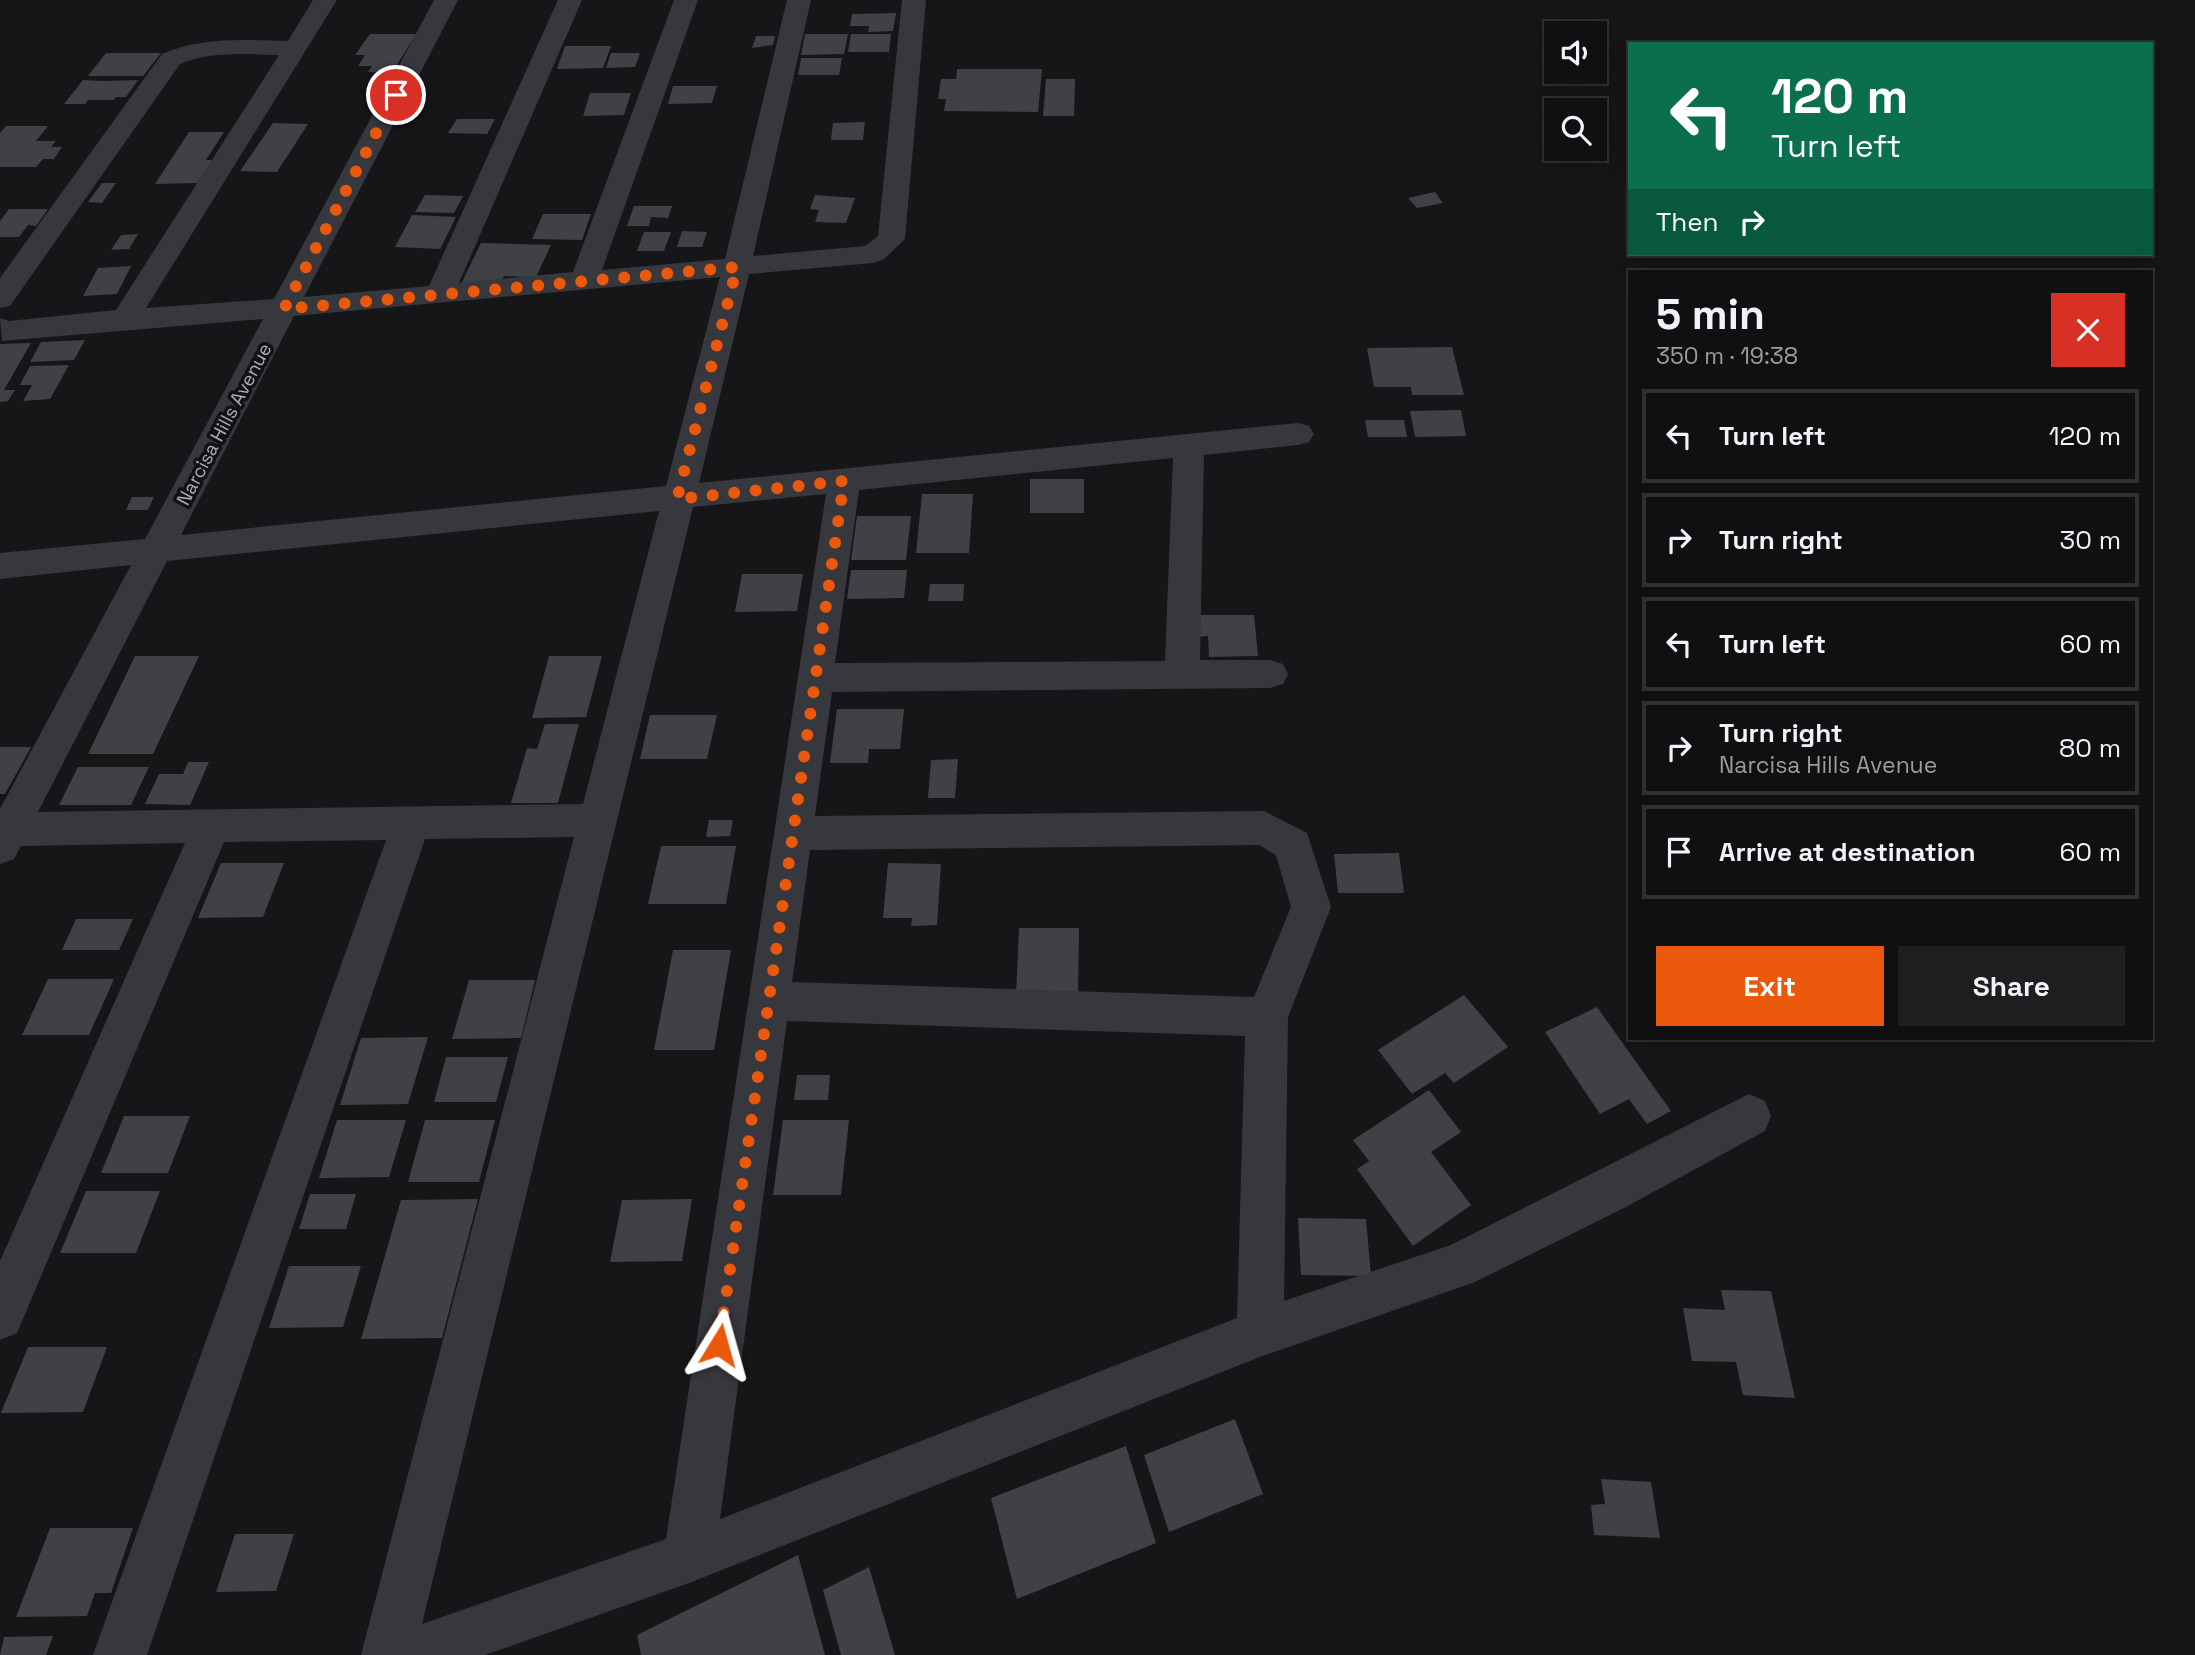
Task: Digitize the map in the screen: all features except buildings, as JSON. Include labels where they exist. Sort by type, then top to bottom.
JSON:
[{"type":"street","points":[[125,319],[326,0]]},
{"type":"street","name":"Narcisa Hills Avenue","points":[[5,838],[446,0]]},
{"type":"street","points":[[439,295],[570,0]]},
{"type":"street","points":[[584,282],[686,0]]},
{"type":"street","points":[[388,1655],[737,267],[799,0]]},
{"type":"street","points":[[0,327],[2,331],[125,319],[284,309],[873,254],[891,239],[914,0]]},
{"type":"street","points":[[0,299],[171,59],[183,52],[202,48],[295,48]]},
{"type":"street","points":[[0,566],[1298,434]]},
{"type":"street","points":[[1182,675],[1189,444]]},
{"type":"street","points":[[689,1556],[844,481]]},
{"type":"street","points":[[816,678],[1270,674]]},
{"type":"street","points":[[5,838],[212,826],[597,820]]},
{"type":"street","points":[[121,1655],[411,823]]},
{"type":"street","points":[[0,1315],[212,826]]},
{"type":"street","points":[[793,834],[1264,828],[1293,845],[1311,908],[1268,1017],[1260,1333]]},
{"type":"street","points":[[769,1001],[1268,1017]]},
{"type":"street","points":[[426,1655],[440,1644],[689,1556],[1260,1333],[1459,1266],[1610,1191],[1749,1116]]},
{"type":"route","points":[[396,95],[284,309],[737,267],[677,499],[844,481],[719,1345]]}]
